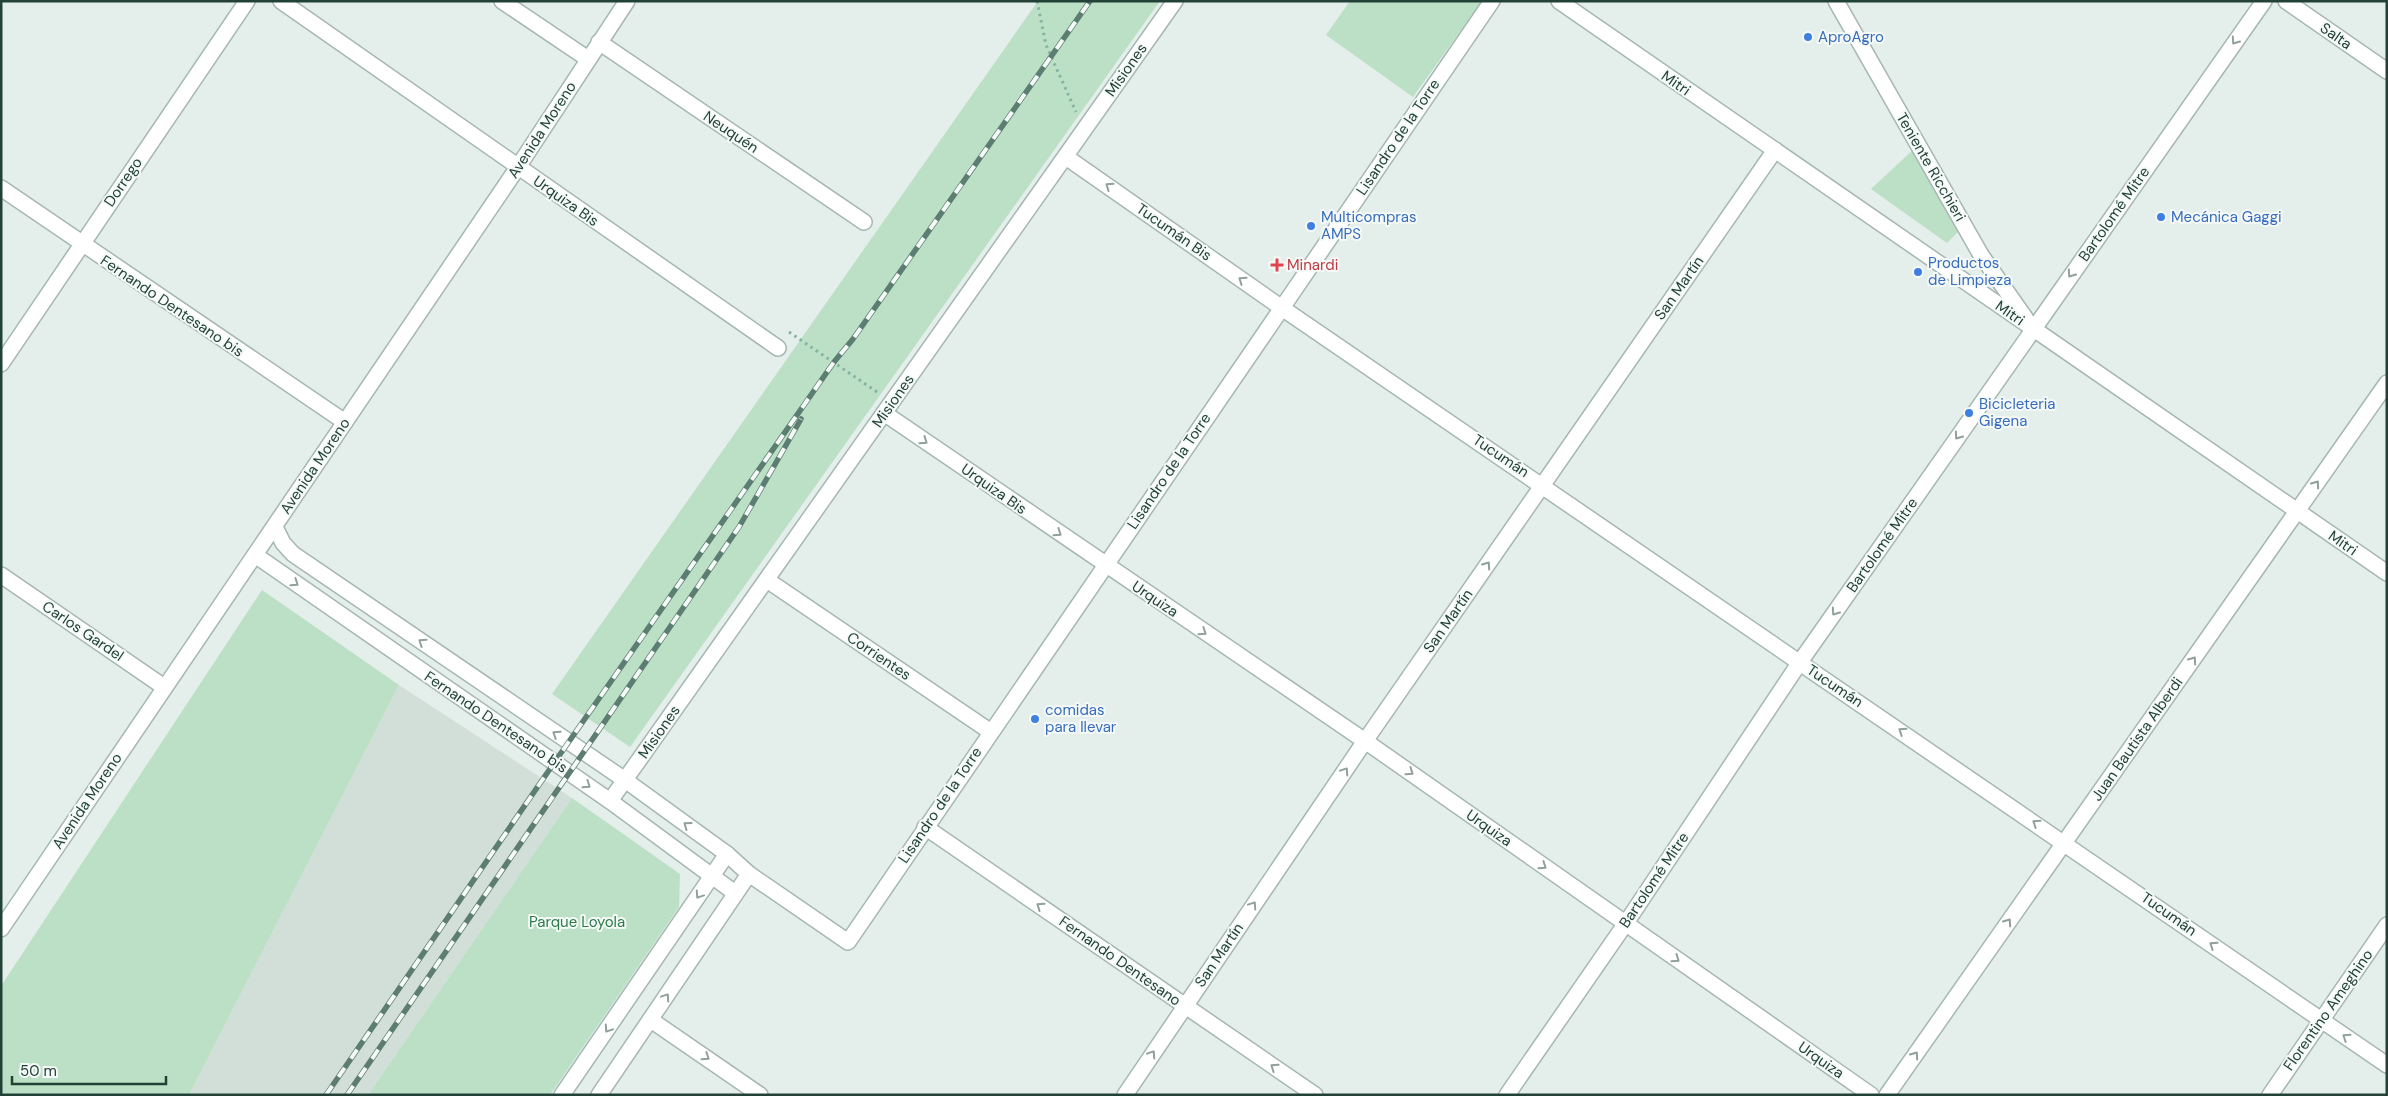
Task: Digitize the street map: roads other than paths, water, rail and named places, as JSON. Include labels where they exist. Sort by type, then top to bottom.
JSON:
[{"type":"street","name":"Dorrego","points":[[1,364],[247,1]]},
{"type":"street","name":"Urquiza Bis","points":[[281,1],[778,348]]},
{"type":"street","points":[[502,1],[588,59]]},
{"type":"street","name":"Avenida Moreno","points":[[1,929],[518,167],[627,1]]},
{"type":"street","name":"Misiones","points":[[610,801],[1175,1]]},
{"type":"street","name":"Lisandro de la Torre","points":[[748,874],[848,942],[1492,1]]},
{"type":"street","name":"Mitri","points":[[1559,1],[2387,573]]},
{"type":"street","name":"Teniente Ricchieri","points":[[1836,1],[1981,255],[2033,328]]},
{"type":"street","name":"Bartolomé Mitre","points":[[1508,1095],[1626,924],[1800,662],[2264,1]]},
{"type":"street","name":"Salta","points":[[2286,1],[2387,71]]},
{"type":"street","name":"Neuquén","points":[[599,42],[864,222]]},
{"type":"street","name":"San Martín","points":[[1125,1095],[1184,1005],[1365,741],[1775,150]]},
{"type":"street","name":"Tucumán Bis","points":[[1066,157],[1282,308]]},
{"type":"street","name":"Fernando Dentesano bis","points":[[1,188],[345,422]]},
{"type":"street","name":"Tucumán","points":[[1282,308],[2387,1065]]},
{"type":"street","name":"Juan Bautista Alberdi","points":[[1887,1095],[2387,383]]},
{"type":"street","name":"Urquiza Bis","points":[[888,408],[1105,566]]},
{"type":"street","name":"Fernando Dentesano bis","points":[[275,527],[283,543],[293,554],[625,780],[727,854]]},
{"type":"street","name":"Fernando Dentesano bis","points":[[256,555],[610,801],[735,893]]},
{"type":"street","name":"Urquiza","points":[[1105,566],[1365,741],[1871,1095]]},
{"type":"street","name":"Carlos Gardel","points":[[1,575],[164,687]]},
{"type":"street","name":"Corrientes","points":[[767,580],[991,732]]},
{"type":"street","name":"Fernando Dentesano","points":[[926,827],[1314,1095]]},
{"type":"street","points":[[562,1095],[727,854],[748,874],[599,1095]]},
{"type":"street","name":"Florentino Ameghino","points":[[2270,1095],[2387,925]]},
{"type":"street","points":[[651,1020],[760,1095]]},
{"type":"railway","points":[[326,1095],[554,763],[834,362],[853,339],[1090,1]]},
{"type":"railway","points":[[347,1095],[739,527],[801,419]]},
{"type":"place","name":"AproAgro","points":[[1808,37]]},
{"type":"place","name":"Mecánica Gaggi","points":[[2161,217]]},
{"type":"place","name":"Multicompras AMPS","points":[[1311,226]]},
{"type":"place","name":"Minardi","points":[[1277,265]]},
{"type":"place","name":"Productos de Limpieza","points":[[1918,272]]},
{"type":"place","name":"Bicicleteria Gigena","points":[[1969,413]]},
{"type":"place","name":"comidas para llevar","points":[[1035,719]]},
{"type":"park label","name":"Parque Loyola","points":[[577,922]]}]
